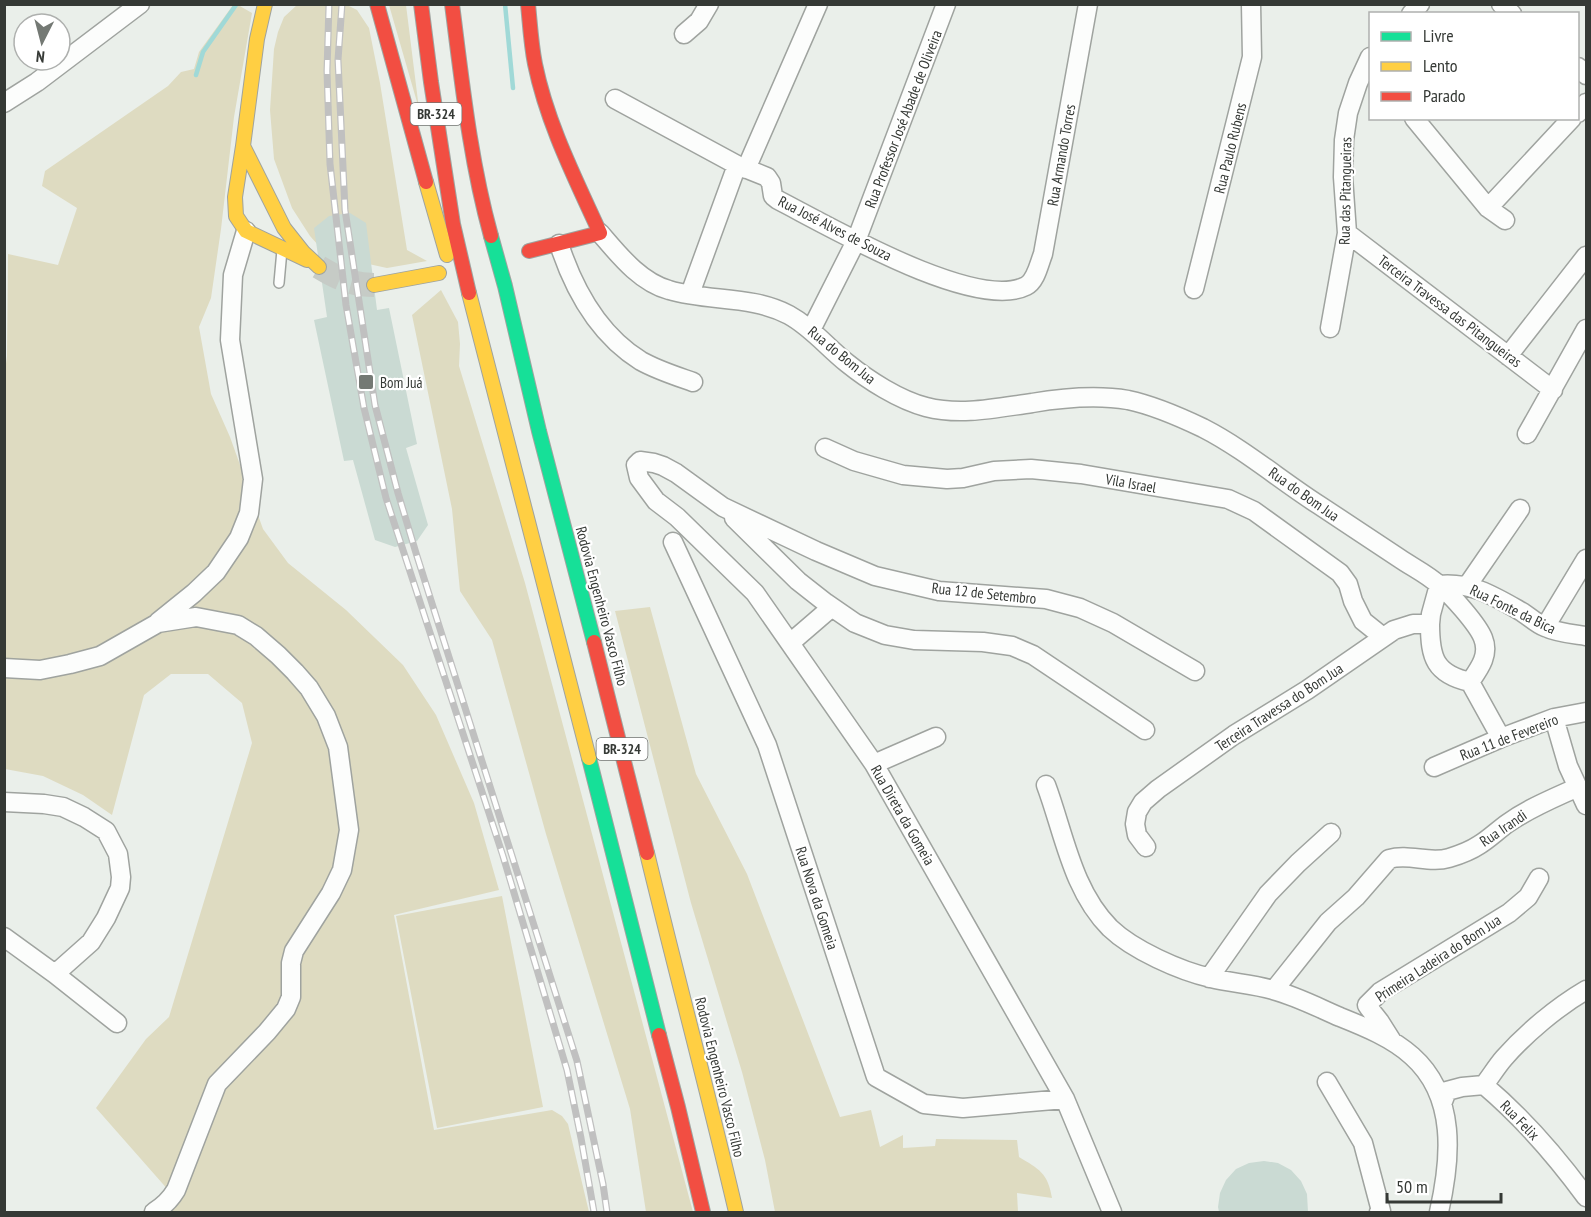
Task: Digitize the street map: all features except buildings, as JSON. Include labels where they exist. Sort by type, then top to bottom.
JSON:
[{"type":"main road","points":[[243,146],[284,228],[317,265],[246,231],[236,216],[235,197],[257,39],[265,4]]},
{"type":"main road","points":[[377,4],[441,234],[461,297],[489,372]]},
{"type":"main road","name":"BR-324","points":[[421,4],[453,224],[469,295],[703,1212]]},
{"type":"main road","name":"Rua do Bom Jua","points":[[528,4],[536,72],[550,120],[600,233]]},
{"type":"main road","name":"Rodovia Engenheiro Vasco Filho","points":[[452,6],[466,124],[485,214],[629,777],[736,1212]]},
{"type":"main road","points":[[529,252],[600,233]]},
{"type":"main road","points":[[374,285],[439,273]]},
{"type":"street","points":[[4,103],[37,82],[140,4]]},
{"type":"street","points":[[684,34],[699,21],[709,4]]},
{"type":"street","points":[[690,294],[742,167],[818,4]]},
{"type":"street","name":"Rua Professor José Abade de Oliveira","points":[[811,330],[856,240],[946,4]]},
{"type":"street","name":"Rua Armando Torres","points":[[1011,290],[1028,285],[1035,275],[1043,254],[1088,4]]},
{"type":"street","name":"Rua Paulo Rubens","points":[[1194,289],[1252,57],[1251,4]]},
{"type":"street","name":"Rua das Pitangueiras","points":[[1330,327],[1347,233],[1343,177],[1344,140],[1348,113],[1358,83],[1369,64]]},
{"type":"street","name":"Rua José Alves de Souza","points":[[615,99],[742,167],[767,177],[771,183],[773,196],[778,200],[856,240],[922,271],[955,283],[979,289],[1011,290]]},
{"type":"street","points":[[1416,120],[1488,208],[1505,220]]},
{"type":"street","points":[[1488,208],[1570,120]]},
{"type":"street","points":[[4,668],[40,670],[100,656],[158,623],[194,593],[216,572],[239,538],[249,513],[253,479],[231,340],[233,275],[246,231]]},
{"type":"street","name":"Rua do Bom Jua","points":[[600,233],[630,266],[642,276],[668,290],[741,300],[778,309],[811,330],[848,363],[891,393],[924,407],[954,412],[1102,397],[1150,407],[1203,429],[1256,460],[1314,502],[1439,585],[1464,612],[1484,640],[1485,653],[1481,665],[1470,682]]},
{"type":"street","name":"Terceira Travessa das Pitangueiras","points":[[1347,233],[1552,390]]},
{"type":"street","points":[[559,244],[581,296],[597,322],[619,346],[642,362],[693,382]]},
{"type":"street","points":[[1508,356],[1587,256]]},
{"type":"street","points":[[1527,434],[1587,329]]},
{"type":"street","name":"Vila Israel","points":[[825,448],[854,461],[903,475],[963,478],[993,471],[1030,469],[1082,474],[1228,499],[1254,511],[1340,573],[1348,584],[1363,621],[1383,637]]},
{"type":"street","name":"Rua 12 de Setembro","points":[[640,461],[654,463],[676,473],[723,507],[875,576],[939,591],[1046,599],[1080,608],[1113,623],[1196,671]]},
{"type":"street","name":"Rua Direta da Gomeia","points":[[640,461],[636,465],[639,478],[656,501],[677,518],[755,593],[874,764],[1065,1099],[1112,1212]]},
{"type":"street","points":[[723,507],[798,581],[855,622],[885,635],[914,640],[982,642],[1012,646],[1033,654],[1145,730]]},
{"type":"street","points":[[1467,586],[1520,510]]},
{"type":"street","name":"Rua Nova da Gomeia","points":[[674,542],[767,745],[876,1077],[924,1104],[963,1108],[1065,1099]]},
{"type":"street","points":[[1545,627],[1587,559]]},
{"type":"street","name":"Rua Fonte da Bica","points":[[1439,585],[1452,584],[1481,590],[1545,627],[1568,634],[1587,636]]},
{"type":"street","points":[[1439,585],[1430,624],[1431,649],[1437,665],[1448,675],[1470,682],[1501,738]]},
{"type":"street","points":[[796,638],[832,607]]},
{"type":"street","points":[[154,1212],[164,1206],[176,1190],[217,1084],[286,1009],[291,997],[291,963],[294,951],[342,870],[349,830],[338,747],[321,706],[296,672],[256,636],[238,625],[196,617],[158,623]]},
{"type":"street","name":"Terceira Travessa do Bom Jua","points":[[1146,847],[1137,835],[1135,824],[1137,812],[1143,802],[1183,770],[1307,690],[1394,630],[1413,624],[1430,624]]},
{"type":"street","name":"Rua 11 de Fevereiro","points":[[1434,767],[1554,718],[1587,712]]},
{"type":"street","points":[[1554,718],[1568,766],[1587,805]]},
{"type":"street","points":[[874,764],[936,737]]},
{"type":"street","points":[[1046,784],[1084,895],[1111,929],[1131,944],[1175,967],[1209,978],[1274,990],[1356,1023],[1393,1042],[1411,1056],[1429,1076],[1442,1104],[1448,1128],[1446,1182],[1439,1212]]},
{"type":"street","name":"Rua Irandi","points":[[1274,990],[1328,922],[1356,897],[1389,859],[1403,857],[1445,860],[1479,845],[1531,809],[1578,787]]},
{"type":"street","points":[[4,801],[63,807],[106,831],[118,854],[120,888],[106,918],[91,942],[55,974]]},
{"type":"street","points":[[1209,978],[1268,894],[1331,833]]},
{"type":"street","name":"Primeira Ladeira do Bom Jua","points":[[1393,1042],[1369,1008],[1370,1002],[1380,992],[1509,913],[1528,897],[1539,878]]},
{"type":"street","points":[[4,937],[117,1023]]},
{"type":"street","points":[[1442,1104],[1447,1091],[1484,1084],[1504,1058],[1538,1024],[1569,1000],[1587,990]]},
{"type":"street","points":[[1327,1082],[1363,1143],[1386,1212]]},
{"type":"street","name":"Rua Felix","points":[[1484,1084],[1551,1151],[1587,1197]]},
{"type":"lane","points":[[279,283],[284,228]]},
{"type":"shaded area","points":[[233,5],[238,5],[252,13],[234,117],[211,298],[199,327],[211,394],[230,437],[263,529],[288,563],[346,610],[403,665],[436,715],[474,803],[499,890],[394,915],[434,1130],[552,1110],[562,1116],[568,1124],[589,1212],[162,1212],[177,1200],[96,1108],[146,1039],[169,1017],[252,743],[242,703],[208,674],[171,674],[144,695],[112,815],[83,795],[43,776],[5,769],[4,378],[7,356],[8,254],[58,265],[77,208],[42,186],[45,171],[168,86],[181,72],[194,69],[199,52]]},
{"type":"shaded area","points":[[297,5],[347,5],[357,10],[369,28],[407,250],[427,261],[387,268],[327,255],[310,236],[292,208],[274,159],[270,110],[274,49],[278,32],[284,17]]},
{"type":"shaded area","points":[[389,5],[406,5],[419,109]]},
{"type":"shaded area","points":[[441,290],[458,322],[459,366],[525,583],[693,1212],[646,1212],[630,1109],[546,834],[492,640],[460,591],[452,509],[412,315]]},
{"type":"shaded area","points":[[650,607],[696,774],[747,874],[840,1117],[871,1110],[880,1147],[903,1135],[903,1148],[935,1146],[936,1139],[1017,1140],[1019,1157],[1042,1173],[1048,1183],[1052,1198],[1017,1193],[1018,1212],[775,1212],[765,1160],[742,1072],[691,903],[615,611]]},
{"type":"shaded area","points":[[502,896],[543,1107],[437,1128],[396,916]]},
{"type":"waterway","points":[[505,4],[513,88]]},
{"type":"waterway","points":[[196,75],[203,52],[236,5]]},
{"type":"tunnel","points":[[319,267],[345,280],[374,285]]},
{"type":"railway","points":[[329,4],[327,71],[330,164],[346,305],[364,408],[386,498],[503,856],[567,1070],[594,1212]]},
{"type":"railway","points":[[342,4],[338,60],[345,210],[375,405],[416,553],[577,1061],[607,1212]]},
{"type":"traffic: fast","points":[[491,236],[594,642]]},
{"type":"traffic: fast","points":[[589,758],[659,1035]]},
{"type":"traffic: slow","points":[[265,4],[257,39],[243,146],[284,228],[303,252],[319,267]]},
{"type":"traffic: slow","points":[[243,146],[235,197],[236,216],[246,231],[307,260]]},
{"type":"traffic: slow","points":[[426,182],[447,255]]},
{"type":"traffic: slow","points":[[374,285],[439,273]]},
{"type":"traffic: slow","points":[[469,293],[589,758]]},
{"type":"traffic: slow","points":[[647,853],[736,1212]]},
{"type":"traffic: jam","points":[[377,4],[426,182]]},
{"type":"traffic: jam","points":[[421,4],[453,224],[469,293]]},
{"type":"traffic: jam","points":[[452,4],[472,150],[491,236]]},
{"type":"traffic: jam","points":[[528,4],[540,86],[563,150],[600,233],[529,251]]},
{"type":"traffic: jam","points":[[594,642],[647,853]]},
{"type":"traffic: jam","points":[[659,1035],[703,1212]]},
{"type":"place","name":"Bom Juá","points":[[366,382]]}]
